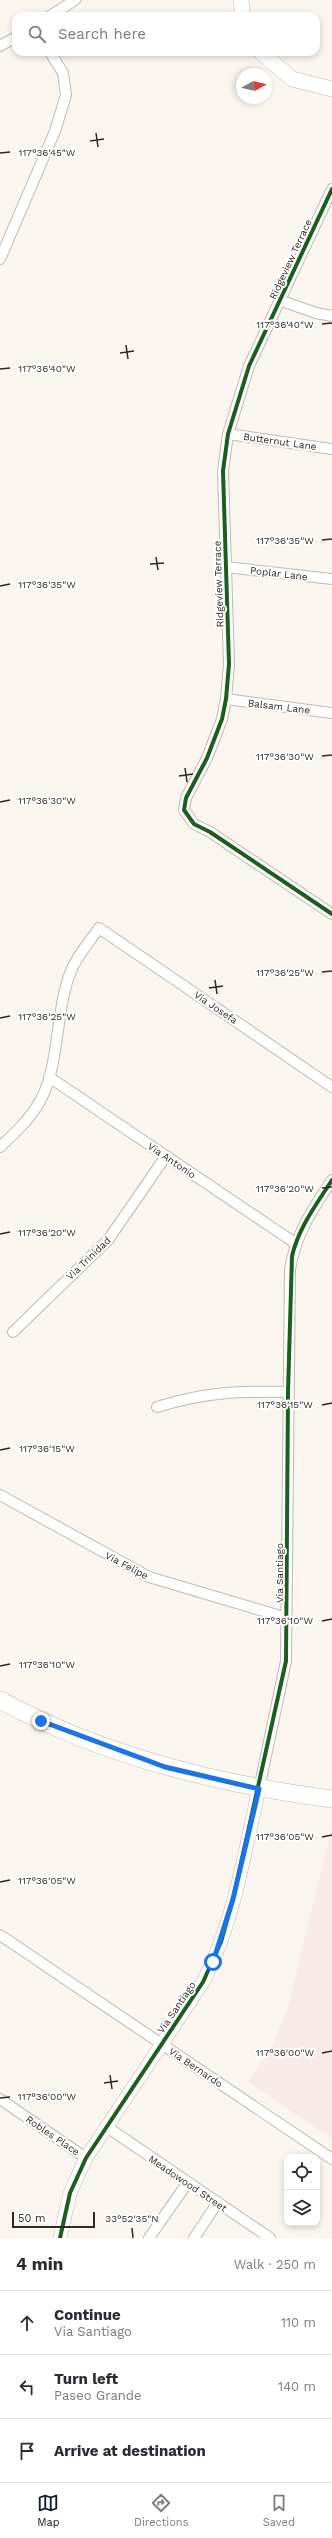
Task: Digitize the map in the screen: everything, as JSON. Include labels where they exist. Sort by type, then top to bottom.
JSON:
[{"type":"main road","points":[[241,0],[242,12]]},
{"type":"main road","points":[[266,56],[292,78],[332,89]]},
{"type":"main road","points":[[0,1700],[41,1721],[126,1754],[165,1767],[259,1789],[332,1799]]},
{"type":"street","points":[[56,12],[75,0]]},
{"type":"street","points":[[0,46],[12,39]]},
{"type":"street","points":[[0,259],[55,131],[66,95],[63,73],[52,56]]},
{"type":"street","name":"Ridgeview Terrace","points":[[332,189],[249,366],[228,434],[223,471],[229,664],[226,699],[222,719],[207,758],[186,798],[184,810],[194,824],[210,832],[332,914]]},
{"type":"street","points":[[279,300],[316,313],[332,316]]},
{"type":"street","name":"Butternut Lane","points":[[228,434],[332,449]]},
{"type":"street","name":"Poplar Lane","points":[[226,567],[332,580]]},
{"type":"street","name":"Balsam Lane","points":[[226,699],[332,713]]},
{"type":"street","name":"Via Josefa","points":[[49,1077],[63,995],[71,970],[99,928],[332,1087]]},
{"type":"street","points":[[0,1147],[31,1116],[41,1100],[49,1077]]},
{"type":"street","name":"Via Antonio","points":[[49,1077],[295,1243]]},
{"type":"street","name":"Via Trinidad","points":[[13,1332],[108,1240],[166,1156]]},
{"type":"street","name":"Via Santiago","points":[[60,2238],[70,2193],[86,2158],[203,1982],[221,1942],[259,1789],[283,1680],[287,1618],[290,1270],[295,1243],[306,1219],[332,1180]]},
{"type":"street","points":[[157,1408],[206,1394],[234,1391],[288,1392]]},
{"type":"street","name":"Via Felipe","points":[[0,1495],[149,1577],[287,1618]]},
{"type":"street","name":"Via Bernardo","points":[[0,1935],[332,2159]]},
{"type":"street","name":"Robles Place","points":[[0,2099],[86,2158]]},
{"type":"street","name":"Meadowood Street","points":[[107,2127],[270,2238]]},
{"type":"street","points":[[149,2238],[188,2182]]},
{"type":"street","points":[[194,2238],[218,2202]]},
{"type":"shaded area","points":[[332,1827],[332,2139],[248,2082],[274,2042],[287,2010]]},
{"type":"cycle path","points":[[332,189],[249,366],[228,434],[223,471],[229,664],[226,699],[222,719],[207,758],[186,798],[184,810],[194,824],[210,832],[332,914]]},
{"type":"cycle path","points":[[60,2238],[70,2193],[86,2158],[203,1982],[221,1942],[233,1899],[286,1661],[288,1392],[292,1256],[299,1235],[314,1207],[332,1180]]},
{"type":"route","points":[[41,1721],[80,1737],[165,1767],[259,1789],[233,1899],[221,1942],[213,1962]]}]
